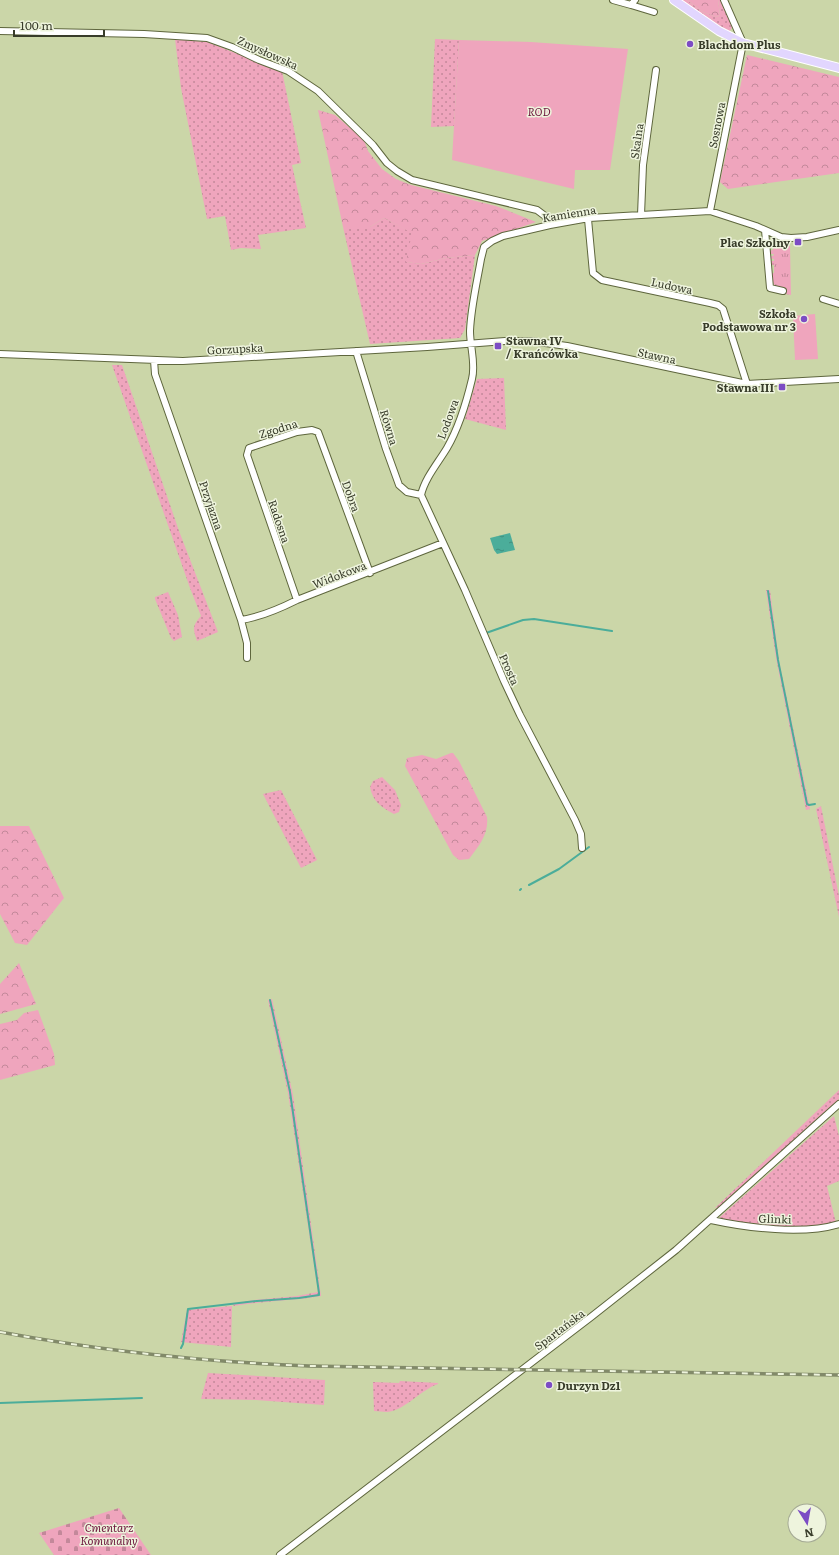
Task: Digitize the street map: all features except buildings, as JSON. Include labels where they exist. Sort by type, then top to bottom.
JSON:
[{"type":"main road","points":[[674,0],[719,31],[743,43],[839,68]]},
{"type":"street","points":[[613,0],[633,3],[654,12]]},
{"type":"street","points":[[724,0],[743,43]]},
{"type":"street","name":"Zmysłowska","points":[[0,31],[169,35],[207,38],[288,71],[310,84],[373,145],[387,162],[403,175],[412,180],[533,208],[541,212],[550,225]]},
{"type":"street","name":"Sosnowa","points":[[710,211],[743,43]]},
{"type":"street","name":"Skalna","points":[[641,215],[643,165],[656,70]]},
{"type":"street","name":"Kamienna","points":[[470,343],[470,330],[484,247],[503,236],[550,225],[588,219],[710,211],[756,226],[781,237],[807,237],[839,230]]},
{"type":"street","name":"Ludowa","points":[[588,219],[593,273],[597,277],[602,280],[710,302],[721,307],[726,316],[747,384]]},
{"type":"street","points":[[765,230],[770,288],[783,291]]},
{"type":"street","points":[[823,299],[839,304]]},
{"type":"street","name":"Stawna","points":[[470,343],[506,341],[548,343],[747,384],[839,379]]},
{"type":"street","name":"Gorzupska","points":[[0,354],[154,360],[201,360],[356,352],[470,343]]},
{"type":"street","name":"Lodowa","points":[[421,495],[425,483],[447,448],[463,409],[473,372],[470,343]]},
{"type":"street","name":"Równa","points":[[356,352],[386,449],[399,484],[407,492],[421,495]]},
{"type":"street","name":"Przyjazna","points":[[154,360],[155,374],[241,620],[247,643],[247,658]]},
{"type":"street","name":"Zgodna","points":[[249,448],[297,432],[312,430]]},
{"type":"street","name":"Dobra","points":[[312,430],[318,432],[370,573]]},
{"type":"street","name":"Radosna","points":[[249,448],[246,455],[298,600]]},
{"type":"street","name":"Prosta","points":[[421,495],[468,597],[510,695],[575,820],[581,834],[582,848]]},
{"type":"street","name":"Widokowa","points":[[241,620],[273,612],[298,600],[370,573],[443,543]]},
{"type":"street","name":"Spartańska","points":[[280,1555],[591,1317],[676,1250],[839,1104]]},
{"type":"street","name":"Glinki","points":[[711,1220],[737,1225],[768,1228],[811,1228],[839,1224]]},
{"type":"green space","points":[[681,0],[687,0],[703,12],[717,17],[720,15],[718,0],[721,0],[733,26],[729,32]]},
{"type":"green space","points":[[687,0],[718,0],[720,15],[717,17],[703,12]]},
{"type":"green space","points":[[175,39],[207,42],[282,71],[301,163],[292,165],[306,228],[258,235],[261,249],[241,248],[231,250],[225,216],[207,219],[181,88]]},
{"type":"green space","points":[[435,39],[459,40],[454,126],[431,127]]},
{"type":"green space","name":"ROD","points":[[459,40],[531,42],[628,49],[610,170],[575,170],[574,189],[452,160]]},
{"type":"green space","points":[[747,55],[839,77],[839,173],[728,189],[720,182]]},
{"type":"green space","points":[[318,110],[335,115],[364,140],[368,151],[382,169],[396,179],[411,185],[496,206],[536,222],[482,241],[475,255],[446,258],[421,264],[406,262],[412,233],[384,218],[370,227],[343,227]]},
{"type":"green space","points":[[384,218],[413,233],[407,262],[421,264],[446,258],[475,255],[465,329],[460,338],[370,344],[343,227],[370,227]]},
{"type":"green space","points":[[776,240],[790,246],[791,295],[785,294],[785,290],[775,287],[770,273],[774,273],[774,265],[770,265],[769,261],[774,261],[774,259],[769,258],[769,256],[773,256],[774,254],[769,254],[769,251],[773,250],[773,248],[769,248],[769,244]]},
{"type":"green space","points":[[815,314],[818,359],[795,360],[793,316]]},
{"type":"green space","points":[[112,365],[122,365],[179,531],[218,632],[197,641],[194,628],[196,622],[201,616]]},
{"type":"green space","points":[[504,378],[506,430],[465,419],[477,379]]},
{"type":"green space","points":[[766,590],[770,590],[779,661],[810,809],[806,810],[776,658]]},
{"type":"green space","points":[[168,592],[178,615],[182,637],[174,641],[171,638],[155,599],[155,597]]},
{"type":"green space","points":[[453,753],[459,761],[487,817],[485,834],[469,859],[459,860],[453,855],[405,766],[407,758],[422,755],[436,759]]},
{"type":"green space","points":[[382,777],[395,790],[401,805],[399,812],[394,814],[378,804],[373,797],[370,787],[373,781]]},
{"type":"green space","points":[[281,790],[317,860],[301,868],[263,794]]},
{"type":"green space","points":[[821,806],[839,896],[839,917],[816,809]]},
{"type":"green space","points":[[0,826],[29,826],[64,898],[27,945],[15,943],[0,914]]},
{"type":"green space","points":[[19,963],[36,1004],[0,1014],[0,984]]},
{"type":"green space","points":[[272,999],[293,1095],[321,1296],[234,1306],[232,1304],[318,1292],[288,1093],[268,1000]]},
{"type":"green space","points":[[38,1010],[54,1054],[55,1065],[0,1080],[0,1024],[17,1020],[24,1013]]},
{"type":"green space","points":[[839,1090],[839,1099],[720,1207],[715,1208]]},
{"type":"green space","points":[[834,1116],[839,1136],[839,1181],[827,1186],[836,1223],[801,1227],[762,1226],[720,1219],[720,1217]]},
{"type":"green space","points":[[232,1306],[231,1347],[181,1342],[187,1310]]},
{"type":"green space","points":[[208,1373],[325,1380],[324,1405],[256,1400],[201,1399]]},
{"type":"green space","points":[[400,1381],[438,1384],[431,1387],[400,1408],[387,1412],[374,1411],[373,1382],[399,1383]]},
{"type":"green space","name":"Cmentarz Komunalny","points":[[119,1508],[151,1555],[54,1555],[39,1533]]},
{"type":"water","points":[[510,533],[515,550],[497,554],[490,538]]},
{"type":"waterway","points":[[768,591],[778,660],[807,804],[815,804]]},
{"type":"waterway","points":[[486,633],[523,620],[534,619],[612,631]]},
{"type":"waterway","points":[[529,885],[559,869],[589,847]]},
{"type":"waterway","points":[[181,1348],[183,1344],[188,1309],[319,1295],[290,1092],[270,1000]]},
{"type":"waterway","points":[[0,1403],[142,1398]]},
{"type":"railway","points":[[0,1332],[77,1345],[154,1355],[231,1362],[309,1366],[839,1375]]},
{"type":"place","name":"Blachdom Plus","points":[[690,44]]},
{"type":"place","name":"Plac Szkolny","points":[[798,242]]},
{"type":"place","name":"Szkoła Podstawowa nr 3","points":[[804,319]]},
{"type":"place","name":"Stawna IV / Krańcówka","points":[[498,346]]},
{"type":"place","name":"Stawna III","points":[[782,387]]},
{"type":"place","name":"Durzyn Dz1","points":[[549,1385]]}]
